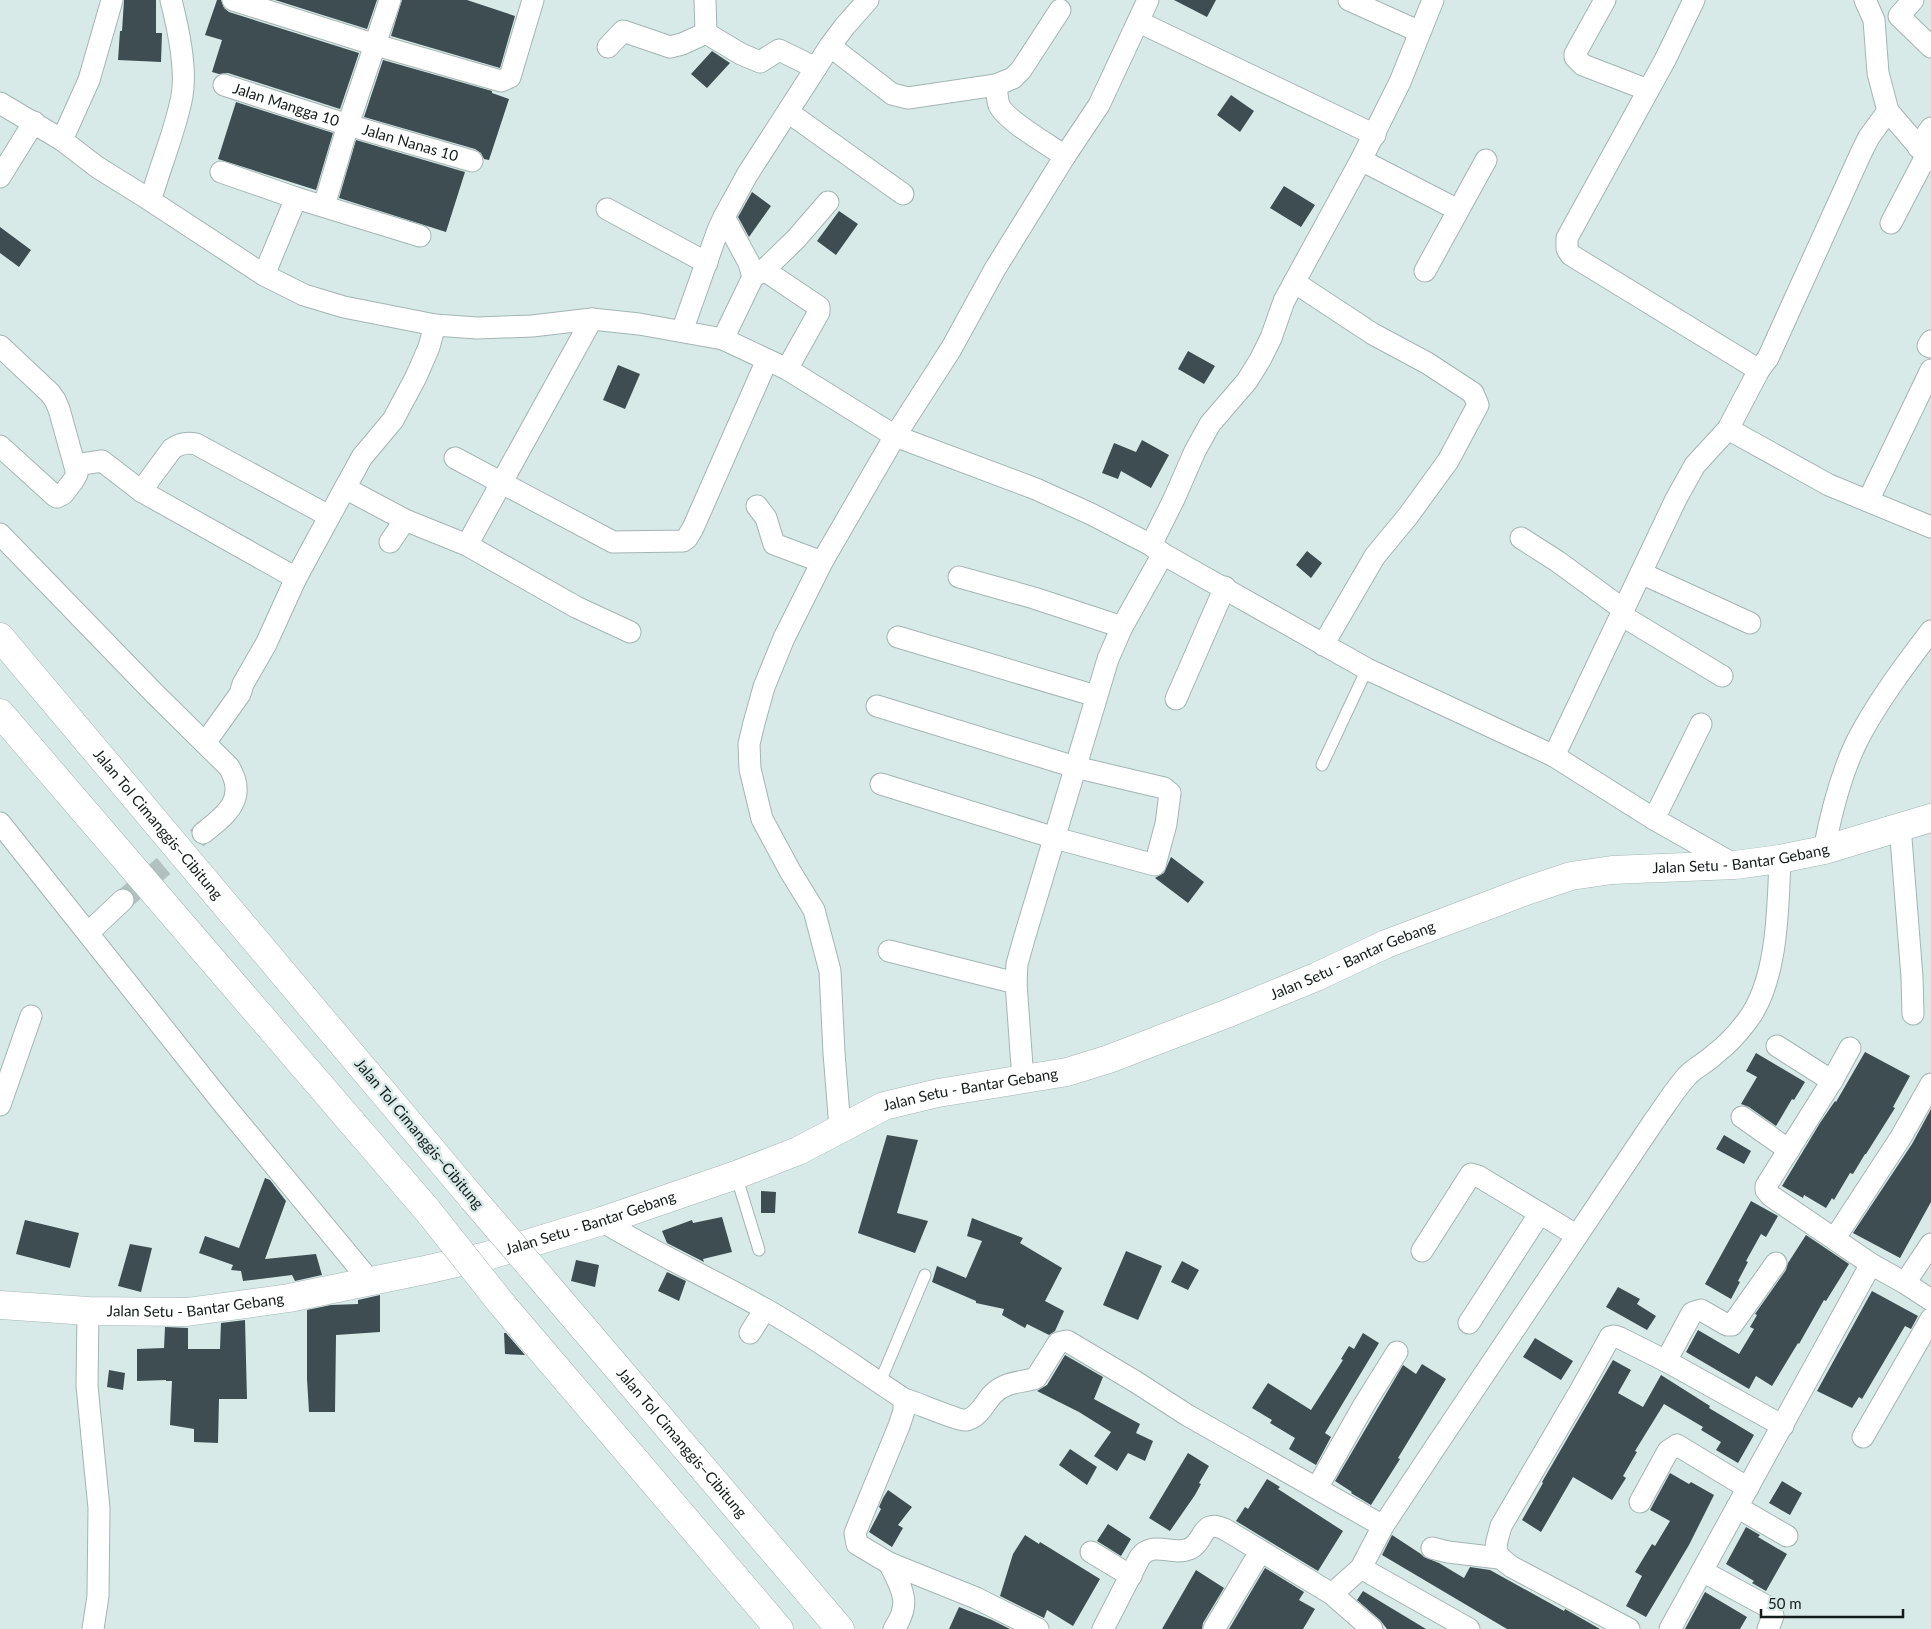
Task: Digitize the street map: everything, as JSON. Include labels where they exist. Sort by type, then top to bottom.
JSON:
[{"type":"main road","name":"Jalan Tol Cimanggis–Cibitung","points":[[0,637],[473,1199],[840,1629]]},
{"type":"main road","points":[[0,713],[428,1210],[501,1304],[779,1629]]},
{"type":"main road","name":"Jalan Setu - Bantar Gebang","points":[[0,1305],[88,1311],[188,1312],[289,1298],[487,1256],[602,1221],[736,1175],[798,1151],[884,1106],[938,1092],[1067,1072],[1109,1059],[1271,996],[1386,944],[1571,876],[1612,870],[1735,865],[1780,859],[1824,850],[1931,818]]},
{"type":"street","points":[[62,140],[89,80],[112,0]]},
{"type":"street","points":[[149,199],[154,189],[182,96],[182,62],[171,0]]},
{"type":"street","points":[[233,0],[376,45],[501,81],[507,80],[510,77],[529,1]]},
{"type":"street","points":[[324,206],[348,125],[390,0]]},
{"type":"street","points":[[705,0],[706,33]]},
{"type":"street","points":[[840,1128],[830,971],[822,937],[814,910],[790,872],[762,819],[750,769],[749,744],[764,687],[784,638],[822,562],[895,436],[951,348],[995,269],[1099,105],[1148,0]]},
{"type":"street","points":[[1349,0],[1420,32]]},
{"type":"street","points":[[1023,1080],[1016,983],[1017,964],[1108,659],[1157,549],[1174,499],[1194,452],[1210,424],[1247,381],[1260,360],[1271,338],[1284,301],[1361,160],[1400,82],[1433,0]]},
{"type":"street","points":[[1605,0],[1575,57],[1583,65],[1648,90]]},
{"type":"street","points":[[1694,0],[1665,60],[1567,238],[1567,249],[1571,255],[1759,370]]},
{"type":"street","points":[[1865,0],[1874,20],[1878,73],[1888,111],[1925,155]]},
{"type":"street","points":[[1914,0],[1899,16],[1931,48]]},
{"type":"street","points":[[682,331],[724,218],[747,175],[830,46],[862,2]]},
{"type":"street","points":[[830,46],[892,94],[908,98],[996,85],[1013,78],[1021,70],[1060,10]]},
{"type":"street","points":[[1139,22],[1374,135]]},
{"type":"street","points":[[608,47],[623,32],[670,48],[706,33]]},
{"type":"street","points":[[706,33],[741,54],[760,62],[780,50],[816,68]]},
{"type":"street","name":"Jalan Mangga 10","points":[[224,85],[348,125]]},
{"type":"street","points":[[996,85],[998,102],[1004,112],[1013,121],[1065,156]]},
{"type":"street","points":[[0,103],[62,140],[96,167],[149,199],[264,275],[304,295],[344,307],[435,325],[477,328],[523,327],[592,319],[639,324],[723,339],[787,369],[895,436],[1036,490],[1091,514],[1157,549],[1367,669],[1554,756],[1654,819],[1735,865]]},
{"type":"street","points":[[1554,756],[1676,499],[1695,465],[1708,448],[1728,429],[1759,370],[1768,358],[1860,153],[1888,111]]},
{"type":"street","points":[[788,112],[903,194]]},
{"type":"street","points":[[0,177],[34,122]]},
{"type":"street","name":"Jalan Nanas 10","points":[[348,125],[472,161]]},
{"type":"street","points":[[1891,223],[1925,155],[1931,128]]},
{"type":"street","points":[[1361,160],[1458,210]]},
{"type":"street","points":[[1425,271],[1486,160]]},
{"type":"street","points":[[221,172],[296,198],[420,236]]},
{"type":"street","points":[[264,275],[296,198]]},
{"type":"street","points":[[723,339],[758,274],[796,239],[828,202]]},
{"type":"street","points":[[607,209],[707,263]]},
{"type":"street","points":[[724,218],[749,263],[758,274],[819,307],[820,310],[787,369]]},
{"type":"street","points":[[1294,282],[1373,334],[1427,363],[1473,393],[1478,405],[1448,461],[1408,516],[1375,556],[1323,645]]},
{"type":"street","points":[[468,545],[592,319]]},
{"type":"street","points":[[205,743],[240,694],[266,644],[296,578],[362,457],[393,420],[416,377],[435,325]]},
{"type":"street","points":[[1931,341],[1928,346],[1931,347]]},
{"type":"street","points":[[0,346],[55,400],[75,465],[76,477],[63,494],[58,497],[53,495],[0,446]]},
{"type":"street","points":[[455,458],[502,481],[614,542],[683,541],[693,528],[768,360]]},
{"type":"street","points":[[1868,501],[1931,370]]},
{"type":"street","points":[[1728,429],[1829,486],[1931,526]]},
{"type":"street","points":[[141,491],[172,449],[177,445],[189,442],[196,444],[329,516]]},
{"type":"street","points":[[75,465],[102,461],[141,491],[296,578]]},
{"type":"street","points":[[344,488],[405,520],[468,545],[576,607],[630,632]]},
{"type":"street","points":[[757,506],[766,518],[774,544],[822,562]]},
{"type":"street","points":[[390,542],[405,520]]},
{"type":"street","points":[[0,534],[155,694],[229,767],[235,776],[236,785],[233,803],[226,815],[203,833]]},
{"type":"street","points":[[1521,538],[1557,562],[1622,613],[1722,676]]},
{"type":"street","points":[[1641,573],[1750,623]]},
{"type":"street","points":[[959,577],[1034,598],[1122,627]]},
{"type":"street","points":[[1176,699],[1225,588]]},
{"type":"street","points":[[1824,850],[1832,809],[1856,743],[1885,696],[1931,631]]},
{"type":"street","points":[[898,637],[1096,696]]},
{"type":"street","points":[[877,706],[1076,767],[1164,788],[1170,793],[1166,824],[1157,864],[1154,865],[1054,838],[881,784]]},
{"type":"street","points":[[1654,819],[1701,724]]},
{"type":"street","points":[[0,823],[226,1107],[370,1281]]},
{"type":"street","points":[[1900,826],[1912,977],[1913,1014]]},
{"type":"street","points":[[1332,1594],[1361,1568],[1383,1526],[1654,1121],[1688,1076],[1715,1054],[1748,1020],[1757,1005],[1765,984],[1777,923],[1780,859]]},
{"type":"street","points":[[88,934],[123,900]]},
{"type":"street","points":[[890,951],[1016,983]]},
{"type":"street","points":[[0,1105],[31,1016]]},
{"type":"street","points":[[1777,1046],[1832,1081]]},
{"type":"street","points":[[1850,1048],[1832,1081],[1766,1186],[1766,1190],[1871,1264],[1905,1282],[1931,1300]]},
{"type":"street","points":[[1835,1238],[1901,1137],[1931,1084]]},
{"type":"street","points":[[1742,1117],[1789,1150]]},
{"type":"street","points":[[1422,1251],[1471,1174],[1478,1176],[1576,1235]]},
{"type":"street","points":[[1469,1323],[1540,1214]]},
{"type":"street","points":[[602,1221],[626,1236],[765,1309],[904,1399],[954,1418],[968,1420],[976,1415],[999,1388],[1036,1378],[1058,1343],[1067,1341],[1187,1415],[1383,1526]]},
{"type":"street","points":[[1905,1282],[1931,1244]]},
{"type":"street","points":[[1666,1361],[1692,1313],[1701,1310],[1727,1325],[1732,1325],[1776,1263]]},
{"type":"street","points":[[1670,1629],[1871,1264]]},
{"type":"street","points":[[750,1333],[765,1309]]},
{"type":"street","points":[[88,1311],[87,1386],[99,1508],[98,1596],[93,1629]]},
{"type":"street","points":[[1864,1437],[1931,1319]]},
{"type":"street","points":[[1499,1558],[1495,1547],[1501,1526],[1610,1337],[1620,1338],[1666,1361],[1783,1426]]},
{"type":"street","points":[[1317,1488],[1397,1352]]},
{"type":"street","points":[[904,1399],[904,1411],[899,1426],[854,1537],[859,1546],[889,1563],[976,1598],[1038,1629]]},
{"type":"street","points":[[1640,1502],[1668,1451],[1677,1445],[1748,1488]]},
{"type":"street","points":[[1737,1507],[1787,1536]]},
{"type":"street","points":[[1103,1629],[1145,1552],[1153,1548],[1188,1550],[1196,1544],[1205,1531],[1216,1525],[1332,1594],[1372,1629]]},
{"type":"street","points":[[1432,1548],[1448,1552],[1499,1558],[1512,1567],[1629,1629]]},
{"type":"street","points":[[1091,1552],[1131,1576]]},
{"type":"street","points":[[1214,1629],[1260,1552]]},
{"type":"street","points":[[889,1563],[898,1580],[905,1603],[903,1613],[894,1629]]},
{"type":"street","points":[[1361,1568],[1468,1629]]},
{"type":"street","points":[[1702,1571],[1770,1608],[1773,1616],[1768,1629]]},
{"type":"lane","points":[[1322,765],[1367,669]]},
{"type":"lane","points":[[736,1175],[759,1250]]},
{"type":"lane","points":[[880,1382],[925,1275]]},
{"type":"building","points":[[124,0],[156,0],[156,33],[162,33],[161,62],[118,60]]},
{"type":"building","points":[[217,0],[221,0],[224,8],[229,12],[359,53],[340,109],[228,73],[219,74],[212,72],[222,40],[205,35]]},
{"type":"building","points":[[275,0],[377,0],[367,29]]},
{"type":"building","points":[[402,0],[467,0],[515,16],[500,68],[391,36]]},
{"type":"building","points":[[1174,0],[1216,0],[1207,17]]},
{"type":"building","points":[[712,51],[730,63],[707,88],[691,74]]},
{"type":"building","points":[[383,60],[492,91],[492,93],[509,99],[489,160],[484,159],[481,153],[475,149],[364,117]]},
{"type":"building","points":[[1231,95],[1254,111],[1240,132],[1217,115]]},
{"type":"building","points":[[236,102],[333,133],[316,190],[218,159]]},
{"type":"building","points":[[356,140],[465,172],[446,232],[339,198]]},
{"type":"building","points":[[1284,186],[1315,205],[1301,227],[1270,208]]},
{"type":"building","points":[[752,192],[771,206],[749,237],[738,217]]},
{"type":"building","points":[[839,211],[858,224],[836,255],[817,241]]},
{"type":"building","points":[[0,227],[31,250],[19,267],[0,253]]},
{"type":"building","points":[[1188,351],[1215,366],[1204,384],[1178,369]]},
{"type":"building","points":[[618,365],[640,374],[625,409],[603,400]]},
{"type":"building","points":[[1142,440],[1169,455],[1151,488],[1121,471],[1118,479],[1102,473],[1114,443],[1136,452]]},
{"type":"building","points":[[1307,551],[1322,563],[1311,578],[1296,565]]},
{"type":"building","points":[[1171,857],[1204,882],[1188,903],[1155,878],[1164,873]]},
{"type":"building","points":[[1865,1052],[1910,1076],[1893,1107],[1895,1108],[1866,1154],[1853,1174],[1850,1173],[1834,1200],[1832,1198],[1826,1208],[1804,1195],[1803,1198],[1782,1186],[1820,1123],[1836,1102]]},
{"type":"building","points":[[1756,1053],[1805,1082],[1776,1126],[1749,1107],[1741,1104],[1757,1077],[1746,1071]]},
{"type":"building","points":[[1931,1109],[1931,1202],[1900,1258],[1853,1233],[1912,1144]]},
{"type":"building","points":[[887,1135],[918,1140],[897,1213],[928,1221],[915,1253],[858,1233]]},
{"type":"building","points":[[1724,1135],[1751,1151],[1744,1164],[1716,1149]]},
{"type":"building","points":[[265,1178],[270,1180],[286,1201],[265,1259],[316,1254],[322,1275],[295,1281],[292,1275],[243,1281],[241,1271],[231,1270],[233,1265],[199,1253],[205,1236],[239,1248]]},
{"type":"building","points":[[761,1191],[776,1192],[775,1213],[761,1213]]},
{"type":"building","points":[[1751,1201],[1778,1216],[1766,1237],[1761,1234],[1746,1261],[1748,1262],[1731,1299],[1705,1284]]},
{"type":"building","points":[[722,1217],[732,1252],[703,1259],[704,1262],[667,1243],[662,1231],[692,1220],[693,1223]]},
{"type":"building","points":[[972,1218],[1023,1238],[1020,1243],[1062,1268],[1045,1301],[1064,1311],[1055,1331],[1049,1335],[1027,1324],[1025,1328],[1002,1315],[1004,1309],[976,1303],[976,1301],[932,1282],[937,1266],[966,1278],[982,1241],[967,1236]]},
{"type":"building","points":[[25,1220],[79,1233],[70,1268],[16,1254]]},
{"type":"building","points":[[1806,1235],[1849,1264],[1826,1301],[1824,1300],[1772,1386],[1756,1376],[1749,1389],[1686,1352],[1698,1330],[1739,1354],[1754,1329],[1750,1327],[1757,1315],[1755,1314],[1786,1270],[1788,1263]]},
{"type":"building","points":[[130,1244],[152,1248],[141,1292],[118,1286]]},
{"type":"building","points":[[1126,1251],[1162,1266],[1138,1320],[1103,1305]]},
{"type":"building","points":[[576,1260],[599,1265],[595,1287],[571,1281]]},
{"type":"building","points":[[1182,1261],[1199,1270],[1188,1290],[1171,1282]]},
{"type":"building","points":[[667,1272],[686,1281],[679,1301],[658,1291]]},
{"type":"building","points":[[1618,1287],[1640,1299],[1637,1304],[1656,1316],[1647,1330],[1606,1307]]},
{"type":"building","points":[[1872,1291],[1918,1316],[1911,1329],[1905,1326],[1862,1399],[1859,1397],[1852,1408],[1817,1391]]},
{"type":"building","points":[[380,1295],[380,1332],[336,1335],[335,1412],[309,1412],[307,1310],[331,1305],[358,1304],[358,1300]]},
{"type":"building","points":[[245,1320],[247,1399],[219,1399],[218,1443],[194,1442],[194,1429],[170,1425],[172,1381],[137,1381],[137,1349],[164,1348],[165,1327],[188,1328],[188,1349],[220,1349],[221,1323]]},
{"type":"building","points":[[504,1333],[506,1333],[525,1355],[505,1354]]},
{"type":"building","points":[[1363,1333],[1379,1343],[1325,1433],[1331,1437],[1316,1465],[1289,1449],[1295,1438],[1270,1423],[1272,1420],[1252,1408],[1268,1383],[1311,1410],[1343,1360],[1341,1359],[1349,1346],[1354,1349]]},
{"type":"building","points":[[1535,1338],[1573,1361],[1561,1380],[1523,1357]]},
{"type":"building","points":[[1065,1355],[1103,1377],[1094,1399],[1140,1424],[1136,1433],[1153,1441],[1145,1461],[1128,1453],[1117,1471],[1094,1456],[1111,1432],[1079,1412],[1037,1391],[1047,1385]]},
{"type":"building","points":[[1613,1360],[1631,1370],[1618,1393],[1643,1407],[1661,1375],[1710,1406],[1709,1408],[1754,1435],[1738,1463],[1716,1450],[1721,1442],[1701,1430],[1703,1427],[1664,1404],[1635,1451],[1637,1452],[1623,1476],[1626,1478],[1612,1500],[1573,1477],[1541,1532],[1522,1520]]},
{"type":"building","points":[[1422,1364],[1446,1379],[1371,1505],[1335,1481],[1403,1365],[1416,1374]]},
{"type":"building","points":[[109,1370],[125,1373],[123,1390],[107,1387]]},
{"type":"building","points":[[1070,1449],[1097,1467],[1087,1485],[1059,1465]]},
{"type":"building","points":[[1188,1453],[1209,1466],[1199,1483],[1201,1484],[1195,1495],[1170,1531],[1149,1518]]},
{"type":"building","points":[[1670,1473],[1714,1495],[1689,1545],[1646,1617],[1626,1606],[1642,1576],[1635,1572],[1652,1544],[1655,1546],[1670,1521],[1650,1510]]},
{"type":"building","points":[[1267,1479],[1280,1487],[1278,1489],[1343,1531],[1318,1571],[1236,1521],[1245,1507],[1248,1509]]},
{"type":"building","points":[[1782,1481],[1802,1493],[1790,1515],[1769,1503]]},
{"type":"building","points":[[888,1490],[912,1507],[898,1525],[903,1528],[892,1547],[869,1532]]},
{"type":"building","points":[[1108,1524],[1131,1539],[1121,1556],[1097,1541]]},
{"type":"building","points":[[1746,1527],[1760,1535],[1758,1537],[1787,1554],[1766,1591],[1752,1583],[1754,1581],[1726,1564]]},
{"type":"building","points":[[1025,1535],[1039,1544],[1040,1542],[1100,1579],[1073,1626],[1047,1610],[1044,1618],[1000,1596],[1013,1554]]},
{"type":"building","points":[[1392,1535],[1424,1557],[1439,1563],[1464,1578],[1470,1567],[1490,1570],[1600,1629],[1507,1629],[1382,1555]]},
{"type":"building","points":[[1265,1568],[1304,1592],[1299,1600],[1315,1609],[1303,1629],[1229,1629]]},
{"type":"building","points":[[1196,1570],[1224,1588],[1203,1623],[1202,1629],[1162,1629]]},
{"type":"building","points":[[1363,1591],[1426,1629],[1387,1629],[1380,1620],[1357,1600]]},
{"type":"building","points":[[1705,1592],[1747,1617],[1740,1629],[1685,1629]]},
{"type":"building","points":[[959,1607],[992,1620],[1010,1629],[949,1629]]},
{"type":"tunnel","points":[[123,900],[203,833]]}]
